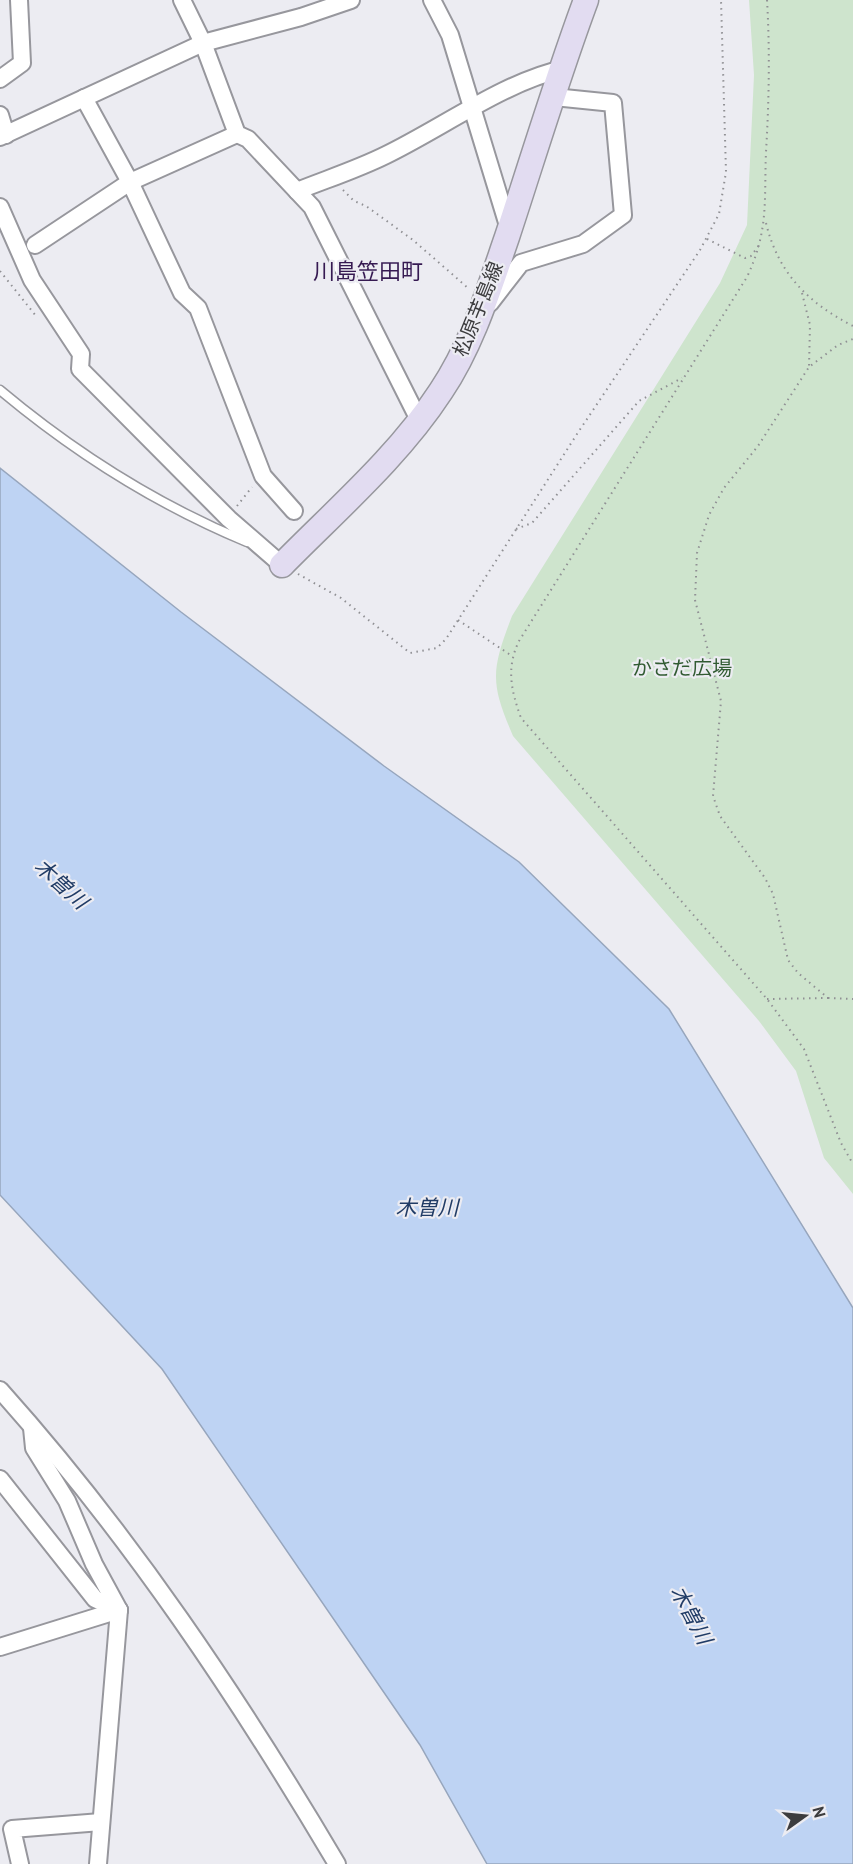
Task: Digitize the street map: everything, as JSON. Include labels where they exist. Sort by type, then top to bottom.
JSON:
[{"type":"main road","name":"松原芋島線","points":[[282,565],[420,422],[442,390],[487,302],[509,229],[586,0]]},
{"type":"street","points":[[0,79],[22,63],[19,0]]},
{"type":"street","points":[[182,0],[202,43],[237,134],[248,139],[312,207],[420,422]]},
{"type":"street","points":[[432,0],[450,35],[509,229]]},
{"type":"street","points":[[0,115],[3,136],[202,43],[301,17],[346,1]]},
{"type":"street","points":[[297,191],[385,156],[472,108],[546,73],[563,69]]},
{"type":"street","points":[[84,98],[130,182],[182,293],[198,308],[263,476],[294,510]]},
{"type":"street","points":[[487,302],[521,263],[583,244],[622,215],[613,103],[554,98]]},
{"type":"street","points":[[35,246],[130,182],[237,134]]},
{"type":"street","points":[[0,207],[32,280],[81,354],[80,369],[282,565]]},
{"type":"street","points":[[0,1390],[126,1541],[159,1586],[260,1740],[337,1864]]},
{"type":"street","points":[[32,1428],[34,1448],[67,1501],[94,1564],[119,1610],[98,1864]]},
{"type":"street","points":[[0,1479],[95,1599],[119,1610]]},
{"type":"street","points":[[0,1647],[119,1610]]},
{"type":"street","points":[[20,1864],[12,1829],[101,1822]]},
{"type":"lane","points":[[0,390],[50,432],[144,490],[262,548]]},
{"type":"path","points":[[282,565],[341,598],[410,653],[437,648],[458,620],[707,239],[719,214],[726,172],[721,0]]},
{"type":"path","points":[[767,0],[771,56],[766,220],[761,242],[747,277],[682,377],[512,656],[510,675],[521,718],[767,999],[804,1049],[841,1143],[853,1164]]},
{"type":"path","points":[[331,177],[354,201],[366,206],[413,240],[487,302]]},
{"type":"path","points":[[766,220],[779,261],[799,288],[815,303],[853,326]]},
{"type":"path","points":[[707,239],[745,258],[751,256],[761,242]]},
{"type":"path","points":[[799,288],[810,318],[809,367]]},
{"type":"path","points":[[828,998],[798,973],[788,960],[773,894],[765,878],[720,816],[713,796],[721,701],[695,600],[697,553],[709,515],[724,488],[758,446],[809,367],[838,345],[853,339]]},
{"type":"path","points":[[516,529],[532,523],[639,401],[682,377]]},
{"type":"path","points":[[239,501],[251,488]]},
{"type":"path","points":[[458,620],[512,656]]},
{"type":"path","points":[[767,999],[853,999]]},
{"type":"green space","name":"かさだ広場","points":[[749,0],[853,0],[853,1194],[824,1158],[796,1071],[759,1021],[513,736],[497,689],[497,664],[512,616],[720,283],[747,225],[754,75]]},
{"type":"water","name":"木曽川","points":[[0,468],[181,612],[384,766],[519,862],[669,1009],[853,1308],[853,1864],[487,1864],[420,1745],[162,1369],[0,1195]]},
{"type":"district","name":"川島笠田町","points":[[368,271]]}]
